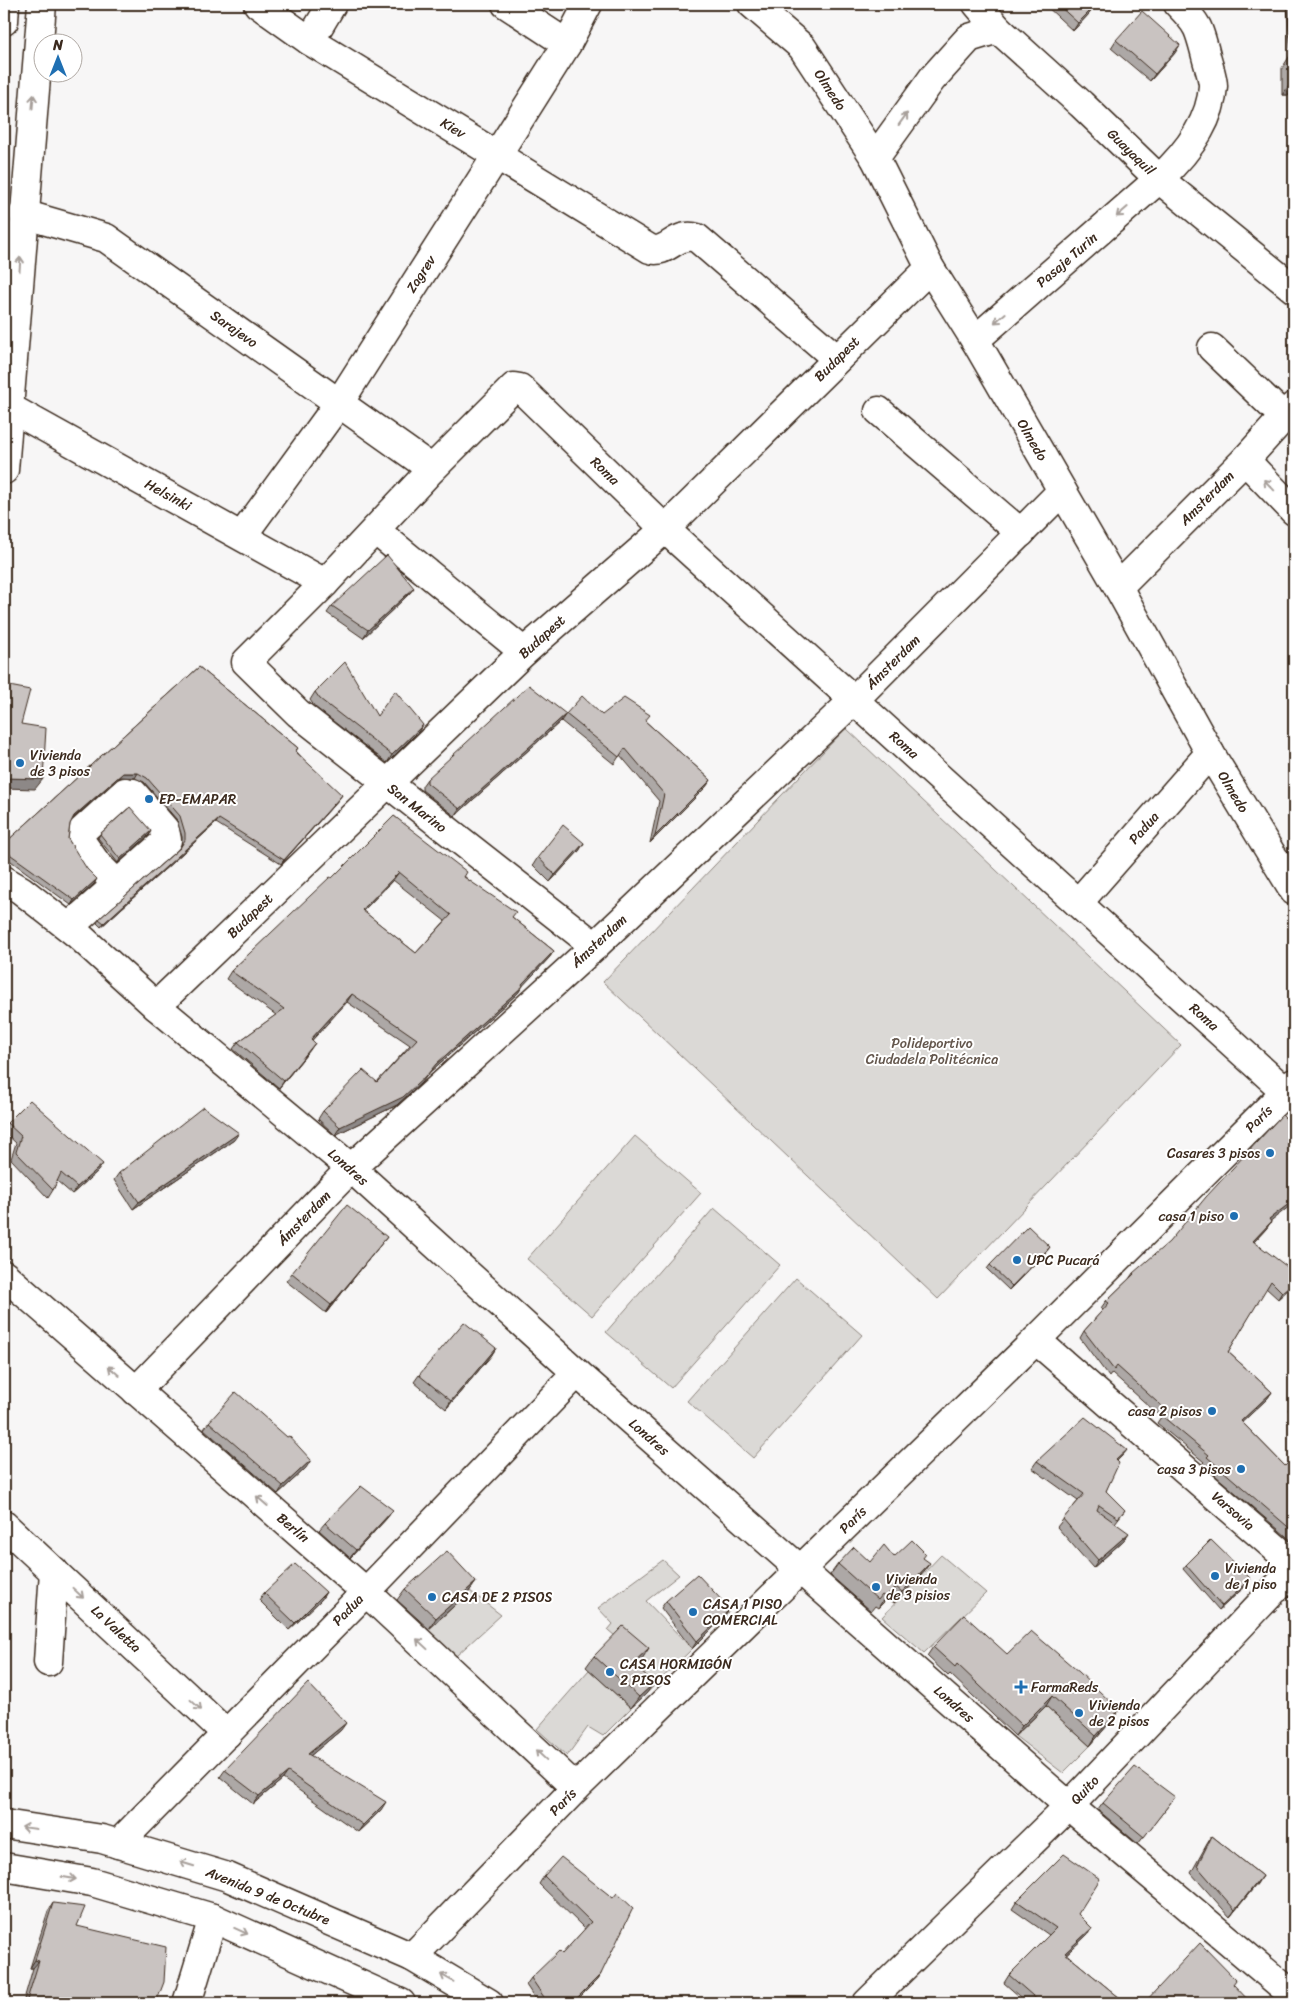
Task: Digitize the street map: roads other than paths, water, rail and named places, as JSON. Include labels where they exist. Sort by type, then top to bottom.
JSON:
[{"type":"street","points":[[4,21],[5,4]]},
{"type":"street","points":[[4,470],[23,214],[42,4]]},
{"type":"street","name":"Kiev","points":[[258,4],[310,41],[650,249],[660,250],[683,237],[697,238],[837,359]]},
{"type":"street","points":[[310,41],[332,4]]},
{"type":"street","points":[[506,4],[567,44]]},
{"type":"street","name":"Zagrev","points":[[242,536],[339,403],[567,44],[588,4]]},
{"type":"street","name":"Olmedo","points":[[752,4],[802,47],[875,158],[930,268],[975,340],[1118,587],[1210,753],[1294,891]]},
{"type":"street","name":"Guayaquil","points":[[978,4],[998,29],[1081,104],[1159,180],[1294,289]]},
{"type":"street","name":"Pasaje Turin","points":[[975,340],[1159,180],[1177,162],[1206,118],[1213,85],[1201,35],[1196,22],[1178,4]]},
{"type":"street","points":[[875,158],[932,79],[969,38],[998,29]]},
{"type":"street","name":"Sarajevo","points":[[23,214],[106,238],[432,469]]},
{"type":"street","name":"Budapest","points":[[156,1006],[524,652],[665,529],[930,268]]},
{"type":"street","points":[[1212,348],[1289,412]]},
{"type":"street","name":"Roma","points":[[432,469],[514,387],[527,394],[665,529],[1078,903],[1292,1091]]},
{"type":"street","name":"Helsinki","points":[[10,408],[325,583]]},
{"type":"street","points":[[879,411],[1021,533]]},
{"type":"street","name":"Amsterdam","points":[[1118,587],[1245,460],[1289,412]]},
{"type":"street","points":[[1245,460],[1294,511]]},
{"type":"street","points":[[325,583],[432,469]]},
{"type":"street","name":"Ámsterdam","points":[[136,1390],[351,1168],[595,946],[854,700],[1062,491]]},
{"type":"street","points":[[375,530],[524,652]]},
{"type":"street","name":"San Marino","points":[[325,583],[246,662],[298,713],[595,946]]},
{"type":"street","name":"Padua","points":[[1078,903],[1210,753]]},
{"type":"street","name":"Londres","points":[[4,880],[21,890],[69,927],[156,1006],[351,1168],[577,1373],[1069,1806],[1294,1996]]},
{"type":"street","points":[[69,927],[117,884]]},
{"type":"street","name":"París","points":[[412,1957],[576,1788],[1292,1091]]},
{"type":"street","name":"Berlín","points":[[4,1275],[366,1592],[576,1788]]},
{"type":"street","name":"Varsovia","points":[[1036,1340],[1294,1564]]},
{"type":"street","name":"Padua","points":[[118,1844],[366,1592],[577,1373]]},
{"type":"street","name":"La Valetta","points":[[4,1525],[227,1734]]},
{"type":"street","name":"Quito","points":[[867,2003],[1069,1806],[1294,1569]]},
{"type":"street","points":[[48,1662],[54,1571]]},
{"type":"street","name":"Avenida 9 de Octubre","points":[[4,1824],[102,1839],[228,1877],[412,1957],[489,2003]]},
{"type":"street","points":[[4,1867],[92,1882],[212,1918],[401,2003]]},
{"type":"street","points":[[187,2003],[212,1918]]},
{"type":"place","name":"Vivienda de 3 pisos","points":[[20,763]]},
{"type":"place","name":"EP-EMAPAR","points":[[149,799]]},
{"type":"place","name":"Casares 3 pisos","points":[[1270,1153]]},
{"type":"place","name":"casa 1 piso","points":[[1234,1216]]},
{"type":"place","name":"UPC Pucará","points":[[1017,1260]]},
{"type":"place","name":"casa 2 pisos","points":[[1212,1411]]},
{"type":"place","name":"casa 3 pisos","points":[[1241,1469]]},
{"type":"place","name":"Vivienda de 1 piso","points":[[1215,1576]]},
{"type":"place","name":"Vivienda de 3 pisios","points":[[876,1587]]},
{"type":"place","name":"CASA DE 2 PISOS","points":[[432,1597]]},
{"type":"place","name":"CASA 1 PISO COMERCIAL","points":[[693,1612]]},
{"type":"place","name":"CASA HORMIGÓN 2 PISOS","points":[[610,1672]]},
{"type":"place","name":"FarmaReds","points":[[1021,1687]]},
{"type":"place","name":"Vivienda de 2 pisos","points":[[1079,1713]]},
{"type":"park label","name":"Polideportivo Ciudadela Politécnica","points":[[932,1052]]}]
